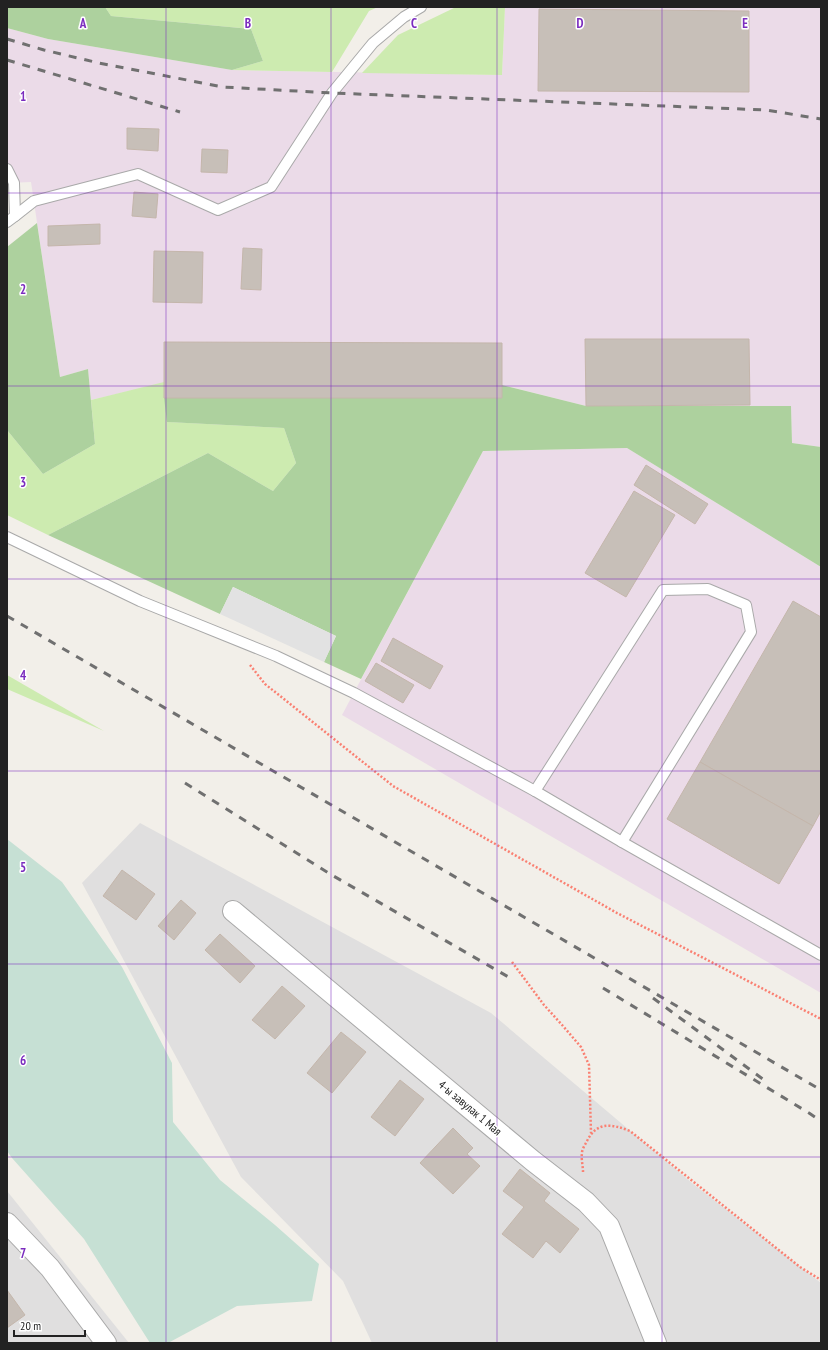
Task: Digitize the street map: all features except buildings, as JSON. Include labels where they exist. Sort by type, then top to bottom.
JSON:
[{"type":"street","name":"4-ы завулак 1 Мая","points":[[233,912],[533,1161],[586,1202],[610,1226],[656,1343]]},
{"type":"street","points":[[7,1223],[50,1268],[106,1343]]},
{"type":"lane","points":[[11,219],[34,201],[138,174],[218,210],[271,187],[332,93],[373,43],[404,17],[421,7]]},
{"type":"lane","points":[[7,169],[14,183],[11,219]]},
{"type":"lane","points":[[7,537],[140,601],[276,656],[354,693],[535,791],[821,955]]},
{"type":"lane","points":[[535,791],[663,590],[708,588],[746,605],[751,632],[622,842]]},
{"type":"path","points":[[228,637],[265,684],[393,786],[617,913],[821,1019]]},
{"type":"path","points":[[512,962],[544,1005],[564,1026],[581,1048],[589,1065],[591,1133]]},
{"type":"path","points":[[586,1202],[582,1151],[591,1133],[598,1128],[607,1125],[618,1126],[630,1131],[800,1267],[821,1280]]},
{"type":"shaded area","points":[[505,7],[821,7],[821,447],[792,443],[791,406],[586,406],[503,385],[502,398],[164,398],[164,383],[91,400],[88,369],[60,377],[31,182],[7,183],[7,28],[48,39],[232,70],[502,75]]},
{"type":"shaded area","points":[[627,448],[821,567],[821,993],[342,715],[483,451]]},
{"type":"shaded area","points":[[233,587],[336,636],[324,662],[220,614]]},
{"type":"shaded area","points":[[140,823],[491,1013],[692,1183],[821,1283],[821,1343],[372,1343],[343,1281],[241,1177],[82,883]]},
{"type":"shaded area","points":[[7,1191],[129,1343],[7,1343]]},
{"type":"green space","points":[[7,7],[105,7],[111,16],[251,29],[263,61],[232,70],[48,39],[7,28]]},
{"type":"green space","points":[[105,7],[378,7],[369,11],[332,72],[232,70],[263,61],[251,29],[111,16]]},
{"type":"green space","points":[[456,7],[505,7],[502,75],[362,73],[398,35]]},
{"type":"green space","points":[[37,223],[60,377],[88,369],[95,444],[43,474],[7,430],[7,247]]},
{"type":"green space","points":[[164,382],[168,422],[284,428],[296,463],[273,491],[208,453],[48,535],[7,515],[7,430],[43,474],[95,444],[91,400]]},
{"type":"green space","points":[[502,385],[586,406],[791,406],[792,443],[821,447],[821,567],[627,448],[483,451],[361,679],[324,662],[336,636],[233,587],[220,614],[48,535],[208,453],[273,491],[296,463],[284,428],[167,422],[164,398],[502,398]]},
{"type":"green space","points":[[7,675],[104,731],[7,689]]},
{"type":"green space","points":[[7,839],[62,882],[122,967],[172,1063],[173,1122],[220,1180],[275,1225],[319,1264],[312,1301],[237,1306],[168,1343],[150,1343],[84,1239],[7,1151]]},
{"type":"railway","points":[[7,39],[44,50],[99,63],[223,87],[332,93],[766,110],[821,119]]},
{"type":"railway","points":[[7,60],[180,112]]},
{"type":"railway","points":[[7,616],[821,1090]]},
{"type":"railway","points":[[185,783],[330,874],[512,979]]},
{"type":"railway","points":[[603,988],[821,1121]]},
{"type":"railway","points":[[653,998],[764,1080]]}]
